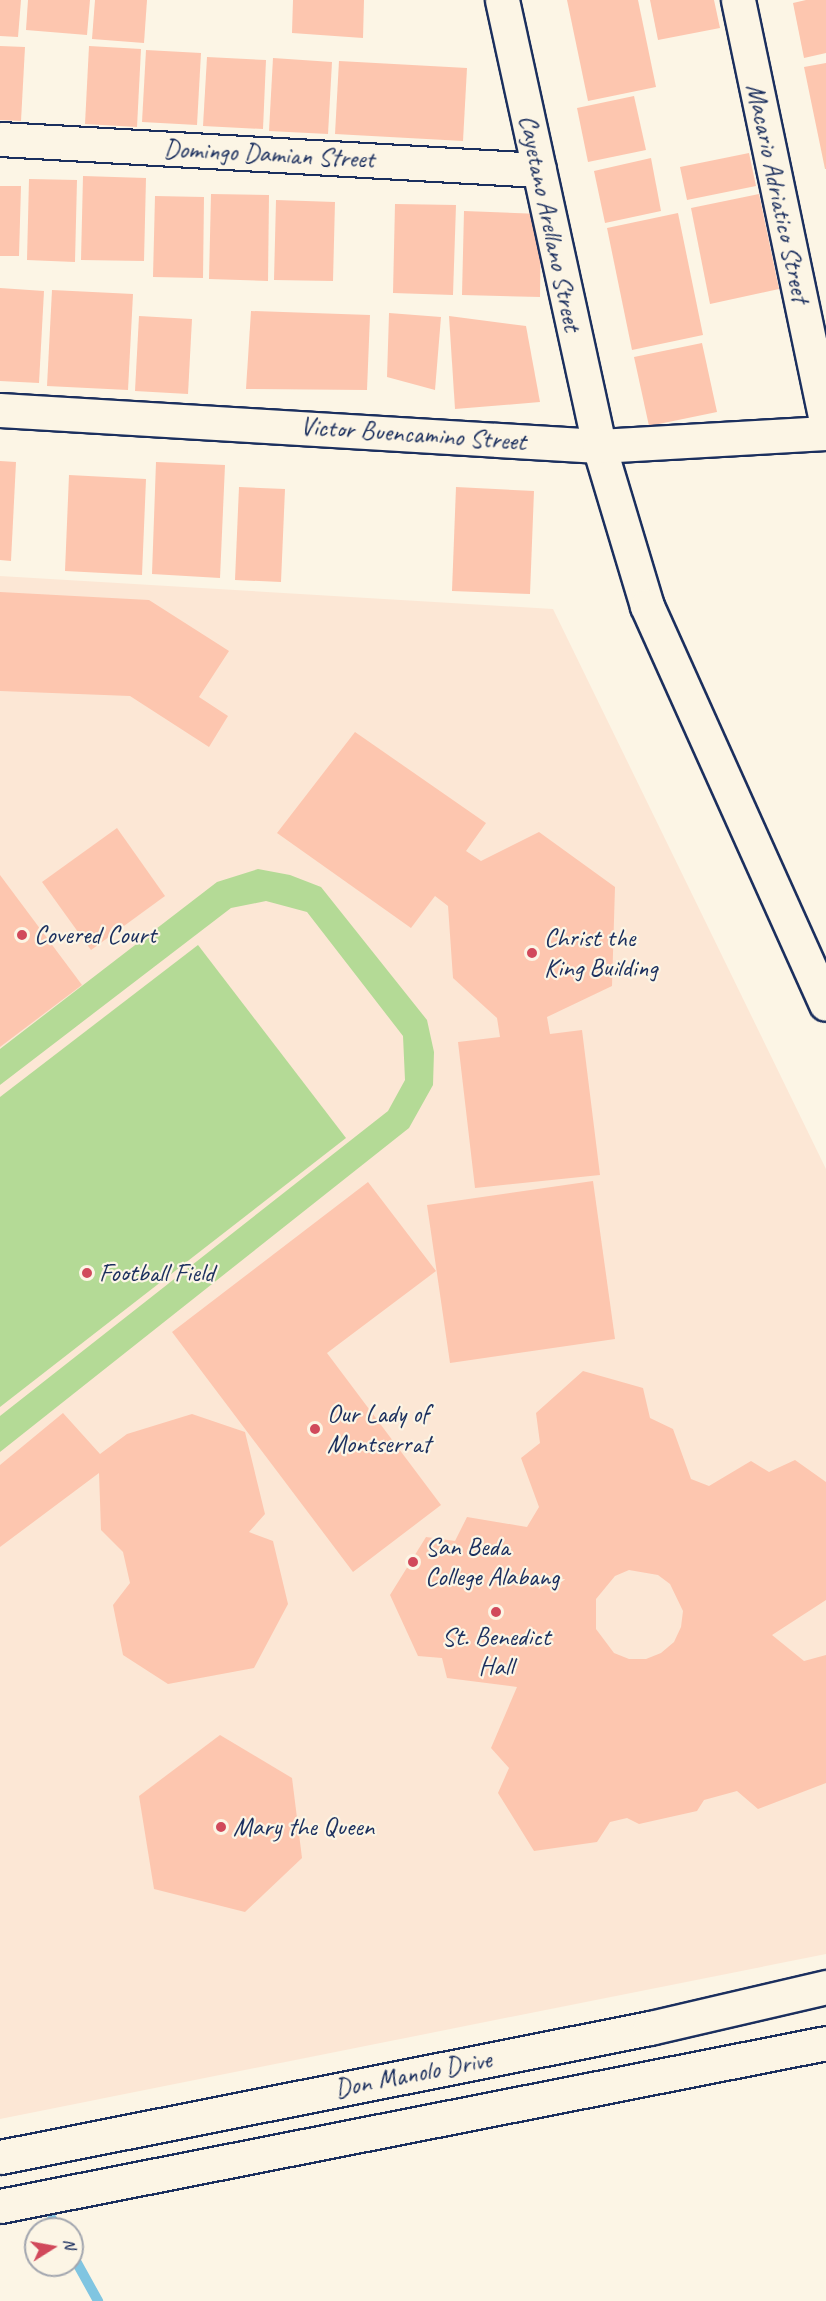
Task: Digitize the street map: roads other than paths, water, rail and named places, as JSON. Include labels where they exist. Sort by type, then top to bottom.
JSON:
[{"type":"street","name":"Cayetano Arellano Street","points":[[502,0],[599,446],[647,606],[826,1004]]},
{"type":"street","name":"Macario Adriatico Street","points":[[738,0],[826,420]]},
{"type":"street","name":"Domingo Damian Street","points":[[0,139],[539,170]]},
{"type":"street","name":"Victor Buencamino Street","points":[[0,410],[599,446],[826,433]]},
{"type":"street","name":"Don Manolo Drive","points":[[0,2157],[650,2028],[826,1988]]},
{"type":"street","name":"Don Manolo Drive","points":[[0,2206],[826,2043]]},
{"type":"street","points":[[409,2075],[421,2124]]},
{"type":"waterway","points":[[84,2276],[98,2301]]},
{"type":"place","name":"Covered Court","points":[[22,935]]},
{"type":"place","name":"Christ the King Building","points":[[532,953]]},
{"type":"place","name":"Football Field","points":[[87,1273]]},
{"type":"place","name":"Our Lady of Montserrat","points":[[315,1429]]},
{"type":"place","name":"San Beda College Alabang","points":[[413,1562]]},
{"type":"place","name":"St. Benedict Hall","points":[[496,1612]]},
{"type":"place","name":"Mary the Queen","points":[[221,1827]]}]
